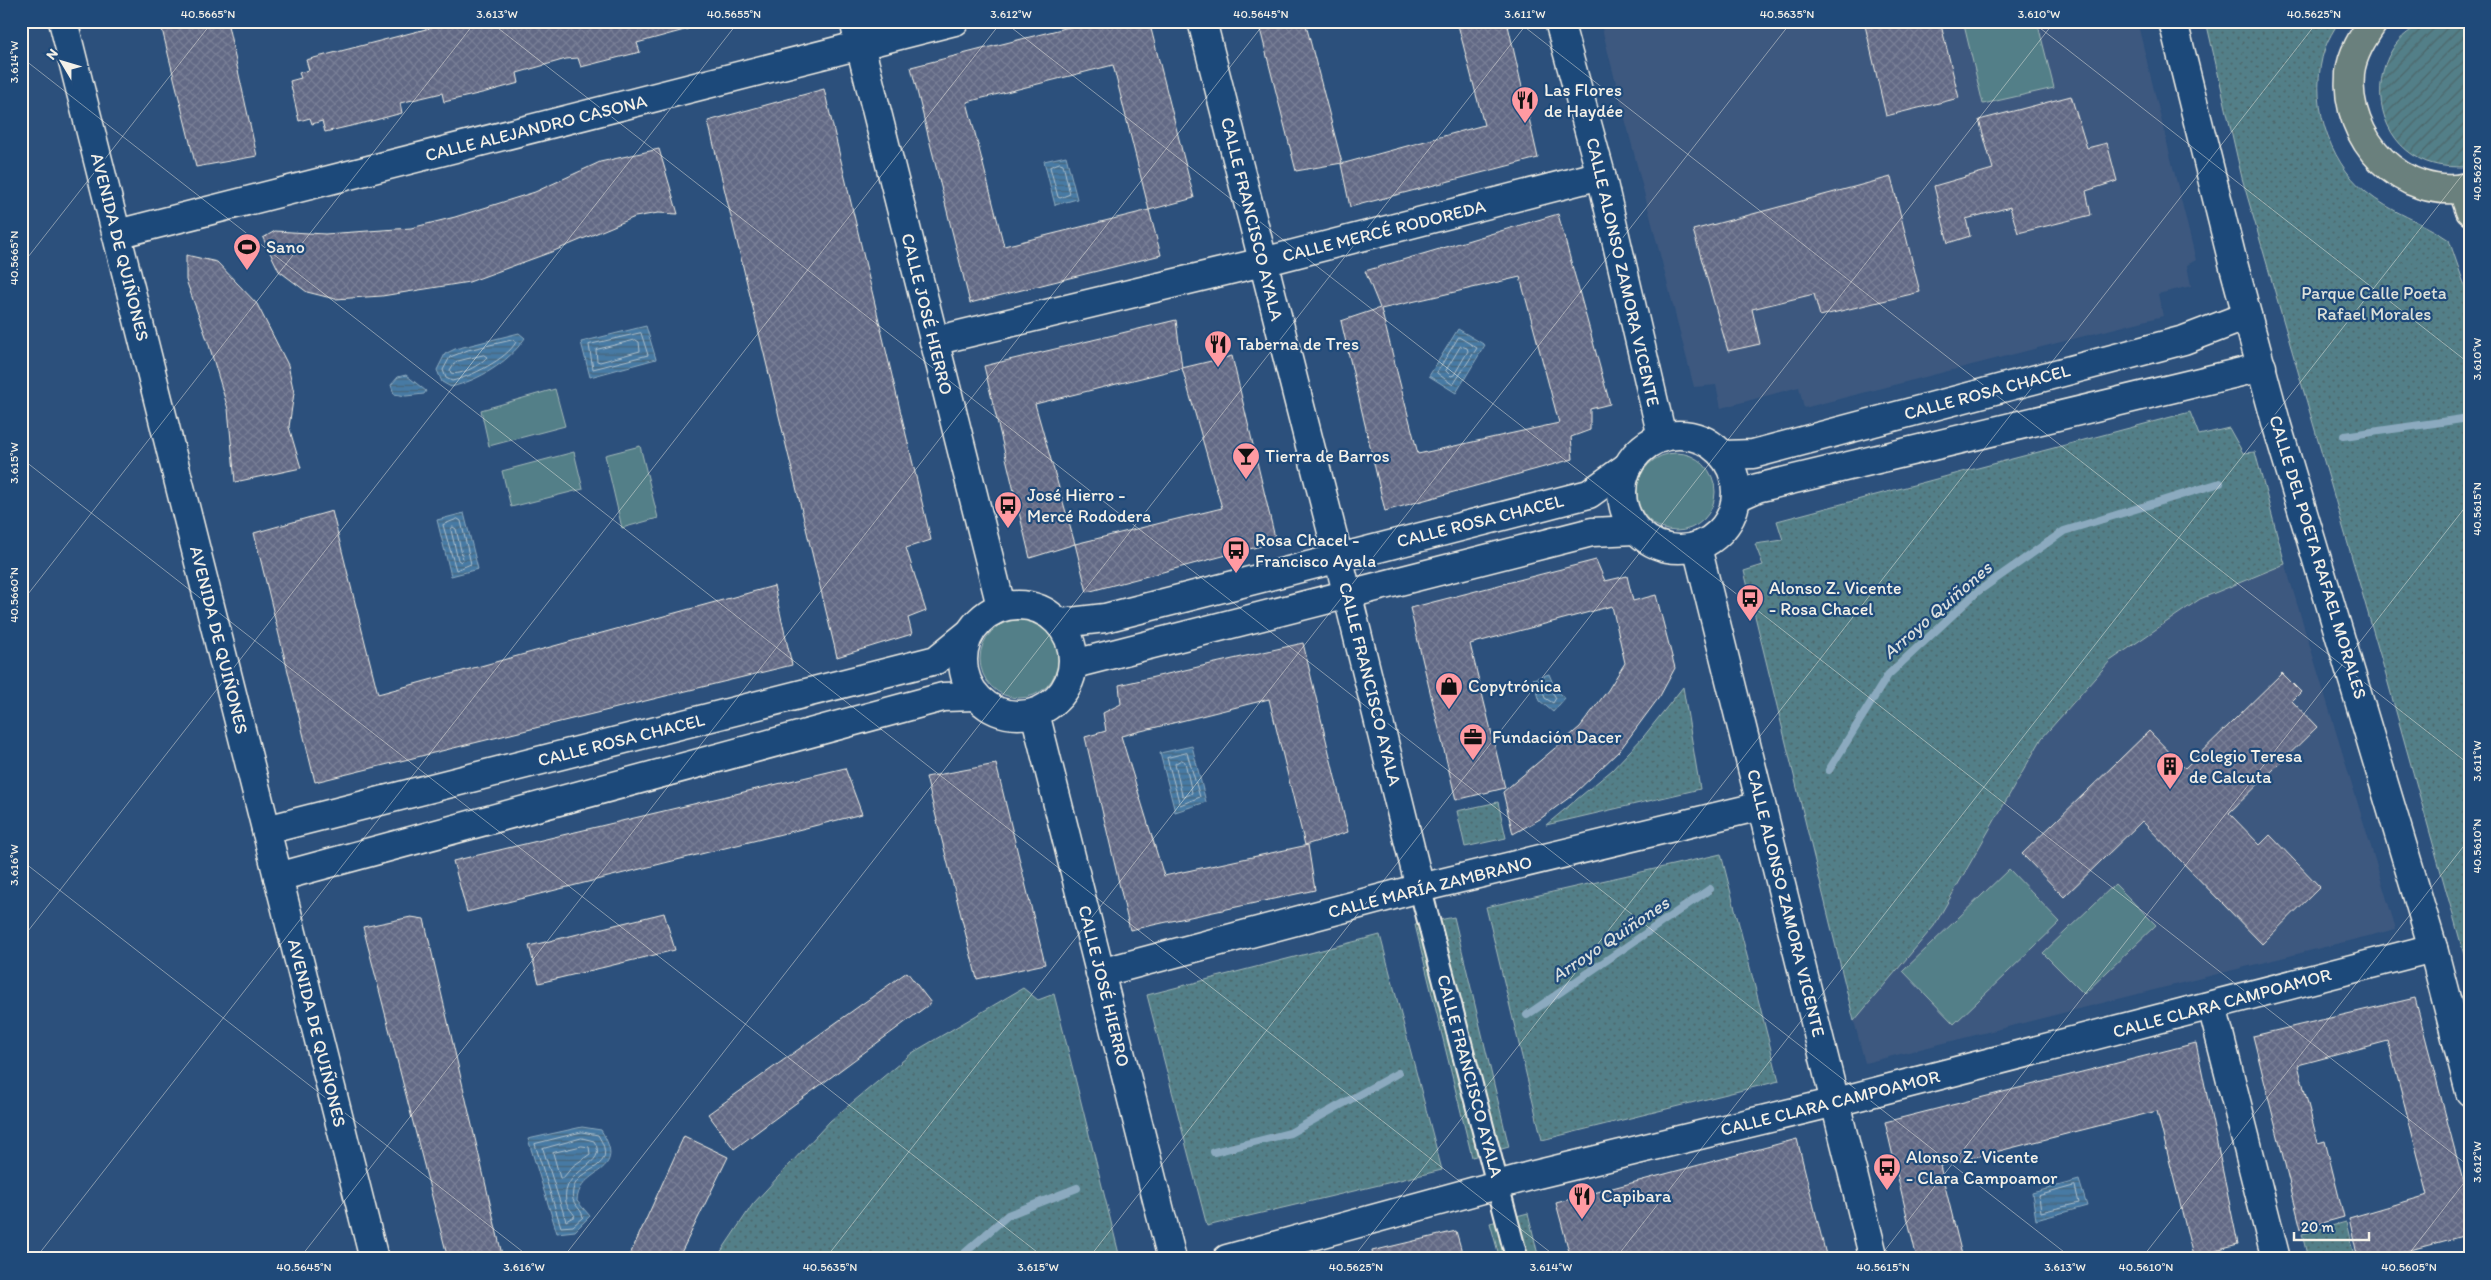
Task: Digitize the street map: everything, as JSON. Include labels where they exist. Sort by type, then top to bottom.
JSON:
[{"type":"main road","points":[[2374,21],[2359,42],[2350,72],[2350,103],[2360,132],[2377,158],[2402,176],[2431,187],[2467,195]]},
{"type":"street","name":"AVENIDA DE QUIÑONES","points":[[63,21],[374,1259]]},
{"type":"street","name":"CALLE ALEJANDRO CASONA","points":[[116,234],[857,34],[955,21]]},
{"type":"street","name":"CALLE FRANCISCO AYALA","points":[[1202,21],[1262,262],[1339,557],[1420,888],[1518,1259]]},
{"type":"street","name":"CALLE ALONSO ZAMORA VICENTE","points":[[1559,21],[1601,175],[1662,437]]},
{"type":"street","name":"CALLE DEL POETA RAFAEL MORALES","points":[[2173,21],[2247,316],[2277,426],[2433,948],[2470,1092]]},
{"type":"street","name":"CALLE JOSÉ HIERRO","points":[[857,34],[1001,606]]},
{"type":"street","name":"CALLE MERCÉ RODOREDA","points":[[934,341],[1262,262],[1601,175]]},
{"type":"street","name":"CALLE ROSA CHACEL","points":[[1724,455],[1753,454],[2184,340],[2247,316]]},
{"type":"street","points":[[1737,497],[1757,488],[2262,367]]},
{"type":"street","points":[[1685,434],[1706,440],[1724,455],[1735,475],[1737,497],[1731,519],[1717,536],[1697,547],[1674,550],[1653,544],[1635,530],[1624,510],[1622,487],[1628,466],[1642,448],[1662,437],[1685,434]]},
{"type":"street","name":"CALLE ROSA CHACEL","points":[[1062,623],[1105,618],[1589,494],[1628,466]]},
{"type":"street","points":[[1074,664],[1592,532],[1635,530]]},
{"type":"street","name":"CALLE ALONSO ZAMORA VICENTE","points":[[1697,547],[1874,1259]]},
{"type":"street","points":[[1023,604],[1044,610],[1062,623],[1072,642],[1074,664],[1068,686],[1054,702],[1036,713],[1014,716],[992,710],[975,696],[965,677],[962,655],[968,634],[982,617],[1001,606],[1023,604]]},
{"type":"street","name":"CALLE ROSA CHACEL","points":[[266,830],[936,660],[968,634]]},
{"type":"street","points":[[278,878],[943,697],[975,696]]},
{"type":"street","name":"CALLE JOSÉ HIERRO","points":[[1036,713],[1172,1259]]},
{"type":"street","name":"CALLE MARÍA ZAMBRANO","points":[[1100,973],[1420,888],[1762,806]]},
{"type":"street","name":"CALLE CLARA CAMPOAMOR","points":[[1227,1259],[1498,1185],[1836,1102],[2433,948]]},
{"type":"street","points":[[2212,1006],[2276,1259]]},
{"type":"shaded area","points":[[1600,21],[2137,21],[2196,260],[2187,265],[2191,286],[2158,294],[2163,316],[1804,408],[1799,387],[1721,408],[1716,385],[1694,387]]},
{"type":"shaded area","points":[[2285,564],[2396,929],[1865,1063],[1854,1021],[1934,926],[2042,738],[2110,661],[2200,599]]},
{"type":"green space","points":[[1963,21],[2037,21],[2054,88],[1983,104]]},
{"type":"green space","name":"Parque Calle Poeta Rafael Morales","points":[[2206,21],[2339,21],[2329,38],[2320,67],[2320,107],[2331,145],[2352,179],[2366,192],[2385,205],[2449,240],[2470,301],[2470,976],[2383,665],[2242,178]]},
{"type":"green space","points":[[2427,21],[2470,21],[2468,167],[2432,164],[2406,150],[2396,139],[2388,125],[2383,110],[2381,79],[2385,64],[2399,41],[2407,33]]},
{"type":"green space","points":[[555,389],[565,426],[489,446],[481,410]]},
{"type":"green space","points":[[2190,412],[2199,435],[2229,428],[2243,453],[2255,452],[2285,564],[2200,599],[2110,661],[2042,738],[1934,926],[1854,1021],[1744,571],[1763,565],[1755,544],[1783,540],[1777,521]]},
{"type":"green space","points":[[640,446],[658,518],[622,528],[605,455]]},
{"type":"green space","points":[[574,452],[583,489],[511,507],[502,471]]},
{"type":"green space","points":[[1676,453],[1691,456],[1703,465],[1712,477],[1715,492],[1712,507],[1703,519],[1691,528],[1676,531],[1661,528],[1649,519],[1640,507],[1637,492],[1640,477],[1649,465],[1661,456]]},
{"type":"green space","points":[[1019,620],[1034,623],[1051,637],[1055,644],[1058,659],[1055,674],[1041,691],[1034,695],[1019,698],[1004,695],[987,681],[983,674],[980,659],[983,644],[997,627],[1004,623]]},
{"type":"green space","points":[[1683,687],[1700,789],[1546,825],[1612,770],[1644,736]]},
{"type":"green space","points":[[1498,802],[1506,838],[1465,847],[1457,811]]},
{"type":"green space","points":[[1721,854],[1779,1081],[1542,1140],[1486,907]]},
{"type":"green space","points":[[2009,869],[2060,922],[1954,1024],[1903,971]]},
{"type":"green space","points":[[2115,884],[2156,925],[2084,994],[2043,953]]},
{"type":"green space","points":[[1454,917],[1509,1147],[1472,1157],[1415,925]]},
{"type":"green space","points":[[1380,935],[1442,1170],[1207,1226],[1147,995]]},
{"type":"green space","points":[[1023,988],[1038,1000],[1054,994],[1119,1254],[1099,1259],[716,1259],[753,1204],[830,1121],[912,1053]]},
{"type":"green space","points":[[1528,1213],[1539,1259],[1500,1259],[1490,1223]]},
{"type":"green space","points":[[2346,1222],[2354,1256],[2343,1259],[2308,1259],[2302,1234]]},
{"type":"water","points":[[1066,156],[1077,199],[1055,205],[1044,161]]},
{"type":"water","points":[[646,326],[656,359],[590,377],[581,342]]},
{"type":"water","points":[[1458,329],[1485,345],[1456,393],[1429,376]]},
{"type":"water","points":[[519,333],[525,338],[510,355],[492,369],[472,380],[451,387],[442,382],[437,370],[445,354],[455,349]]},
{"type":"water","points":[[406,375],[426,391],[424,394],[406,396],[394,394],[391,385],[398,377]]},
{"type":"water","points":[[464,513],[478,569],[451,576],[437,520]]},
{"type":"water","points":[[1549,674],[1556,691],[1565,698],[1553,712],[1540,701],[1533,679]]},
{"type":"water","points":[[1192,746],[1206,802],[1175,812],[1160,753]]},
{"type":"water","points":[[582,1127],[601,1130],[608,1145],[610,1156],[601,1170],[586,1182],[580,1190],[577,1201],[590,1216],[575,1231],[557,1233],[528,1139]]},
{"type":"water","points":[[2079,1180],[2087,1206],[2036,1220],[2032,1193]]},
{"type":"building","points":[[160,21],[227,21],[257,156],[196,167]]},
{"type":"building","points":[[457,21],[687,21],[688,29],[637,43],[640,52],[581,67],[578,58],[566,59],[517,73],[519,83],[486,92],[444,102],[442,93],[400,103],[402,113],[368,122],[325,132],[322,121],[312,124],[310,118],[299,121],[290,81],[301,78],[299,73],[309,70],[306,60]]},
{"type":"building","points":[[1093,21],[1149,21],[1194,198],[1149,210],[1161,255],[970,303],[911,67]],"holes":[[[1113,65],[1149,210],[1004,246],[967,102]]]},
{"type":"building","points":[[1258,21],[1305,21],[1342,163],[1296,171]]},
{"type":"building","points":[[1457,21],[1507,21],[1538,158],[1350,207],[1341,164],[1484,125]]},
{"type":"building","points":[[1864,21],[1940,21],[1959,98],[1886,116]]},
{"type":"building","points":[[824,89],[931,540],[906,548],[926,611],[908,618],[912,634],[837,657],[708,121]]},
{"type":"building","points":[[2071,96],[2087,148],[2107,143],[2117,181],[2086,191],[2091,215],[2018,233],[2010,207],[1966,219],[1970,236],[1948,243],[1934,186],[1993,169],[1979,120]]},
{"type":"building","points":[[659,149],[678,214],[658,213],[635,217],[554,251],[469,282],[382,296],[335,299],[307,292],[279,271],[263,238],[275,231],[325,234],[411,228],[455,217],[535,192],[600,162]]},
{"type":"building","points":[[1891,177],[1920,292],[1820,316],[1814,294],[1752,309],[1760,344],[1728,351],[1693,230]]},
{"type":"building","points":[[1558,214],[1610,404],[1590,409],[1590,430],[1571,437],[1573,459],[1385,511],[1341,321],[1380,308],[1365,271]],"holes":[[[1520,277],[1559,423],[1418,454],[1381,309]]]},
{"type":"building","points":[[186,255],[217,262],[257,304],[288,365],[294,393],[289,427],[301,468],[235,482],[228,409],[209,345],[186,280]]},
{"type":"building","points":[[1176,320],[1182,368],[1035,404],[1075,544],[1030,558],[984,366]]},
{"type":"building","points":[[1232,356],[1276,542],[1087,592],[1075,544],[1222,508],[1182,368]]},
{"type":"building","points":[[332,511],[378,694],[774,586],[792,665],[315,782],[254,533]]},
{"type":"building","points":[[1596,560],[1605,581],[1627,576],[1633,601],[1656,595],[1675,668],[1660,696],[1620,750],[1574,794],[1540,819],[1513,834],[1503,792],[1580,727],[1608,690],[1625,663],[1612,606],[1470,644],[1505,788],[1456,800],[1410,608]]},
{"type":"building","points":[[1303,643],[1348,832],[1305,845],[1269,699],[1121,736],[1164,876],[1308,845],[1315,890],[1130,930],[1085,737],[1106,731],[1103,713],[1121,704],[1119,685]]},
{"type":"building","name":"Colegio Teresa de Calcuta","points":[[2282,673],[2301,692],[2292,701],[2317,727],[2229,813],[2260,845],[2270,835],[2320,887],[2262,944],[2142,821],[2064,897],[2022,854],[2149,731],[2185,768]]},
{"type":"building","points":[[996,764],[1045,964],[977,979],[926,777]]},
{"type":"building","points":[[845,768],[862,814],[467,912],[453,861]]},
{"type":"building","points":[[664,913],[675,950],[539,983],[529,946]]},
{"type":"building","points":[[411,917],[424,919],[503,1259],[448,1259],[363,927]]},
{"type":"building","points":[[907,972],[931,1003],[734,1149],[708,1114]]},
{"type":"building","points":[[2415,998],[2470,1208],[2470,1234],[2377,1259],[2358,1259],[2349,1218],[2428,1195],[2388,1041],[2298,1065],[2318,1143],[2325,1141],[2344,1217],[2301,1229],[2253,1036]]},
{"type":"building","points":[[2196,1043],[2238,1244],[2193,1256],[2157,1111],[1940,1166],[1963,1259],[1917,1259],[1885,1122]]},
{"type":"building","points":[[684,1136],[728,1157],[678,1259],[628,1259]]},
{"type":"building","points":[[1797,1139],[1827,1259],[1571,1259],[1556,1203]]},
{"type":"building","points":[[1456,1231],[1464,1259],[1373,1259],[1372,1251]]},
{"type":"waterway","name":"Arroyo Quiñones","points":[[2344,436],[2462,419]]},
{"type":"waterway","name":"Arroyo Quiñones","points":[[1829,770],[1888,675],[1977,592],[2064,531],[2220,483]]},
{"type":"waterway","name":"Arroyo Quiñones","points":[[1527,1015],[1710,889]]},
{"type":"waterway","name":"Arroyo Quiñones","points":[[1214,1152],[1290,1133],[1398,1073]]},
{"type":"waterway","name":"Arroyo Quiñones","points":[[958,1259],[1008,1215],[1077,1188]]},
{"type":"place","name":"Las Flores de Haydée","points":[[1525,124]]},
{"type":"place","name":"Sano","points":[[247,271]]},
{"type":"place","name":"Taberna de Tres","points":[[1218,368]]},
{"type":"place","name":"Tierra de Barros","points":[[1246,480]]},
{"type":"place","name":"José Hierro - Mercé Rododera","points":[[1008,529]]},
{"type":"place","name":"Rosa Chacel - Francisco Ayala","points":[[1236,574]]},
{"type":"place","name":"Alonso Z. Vicente - Rosa Chacel","points":[[1750,622]]},
{"type":"place","name":"Copytrónica","points":[[1449,710]]},
{"type":"place","name":"Fundación Dacer","points":[[1473,761]]},
{"type":"place","name":"Colegio Teresa de Calcuta","points":[[2170,790]]},
{"type":"place","name":"Alonso Z. Vicente - Clara Campoamor","points":[[1887,1191]]},
{"type":"place","name":"Capibara","points":[[1582,1220]]}]
